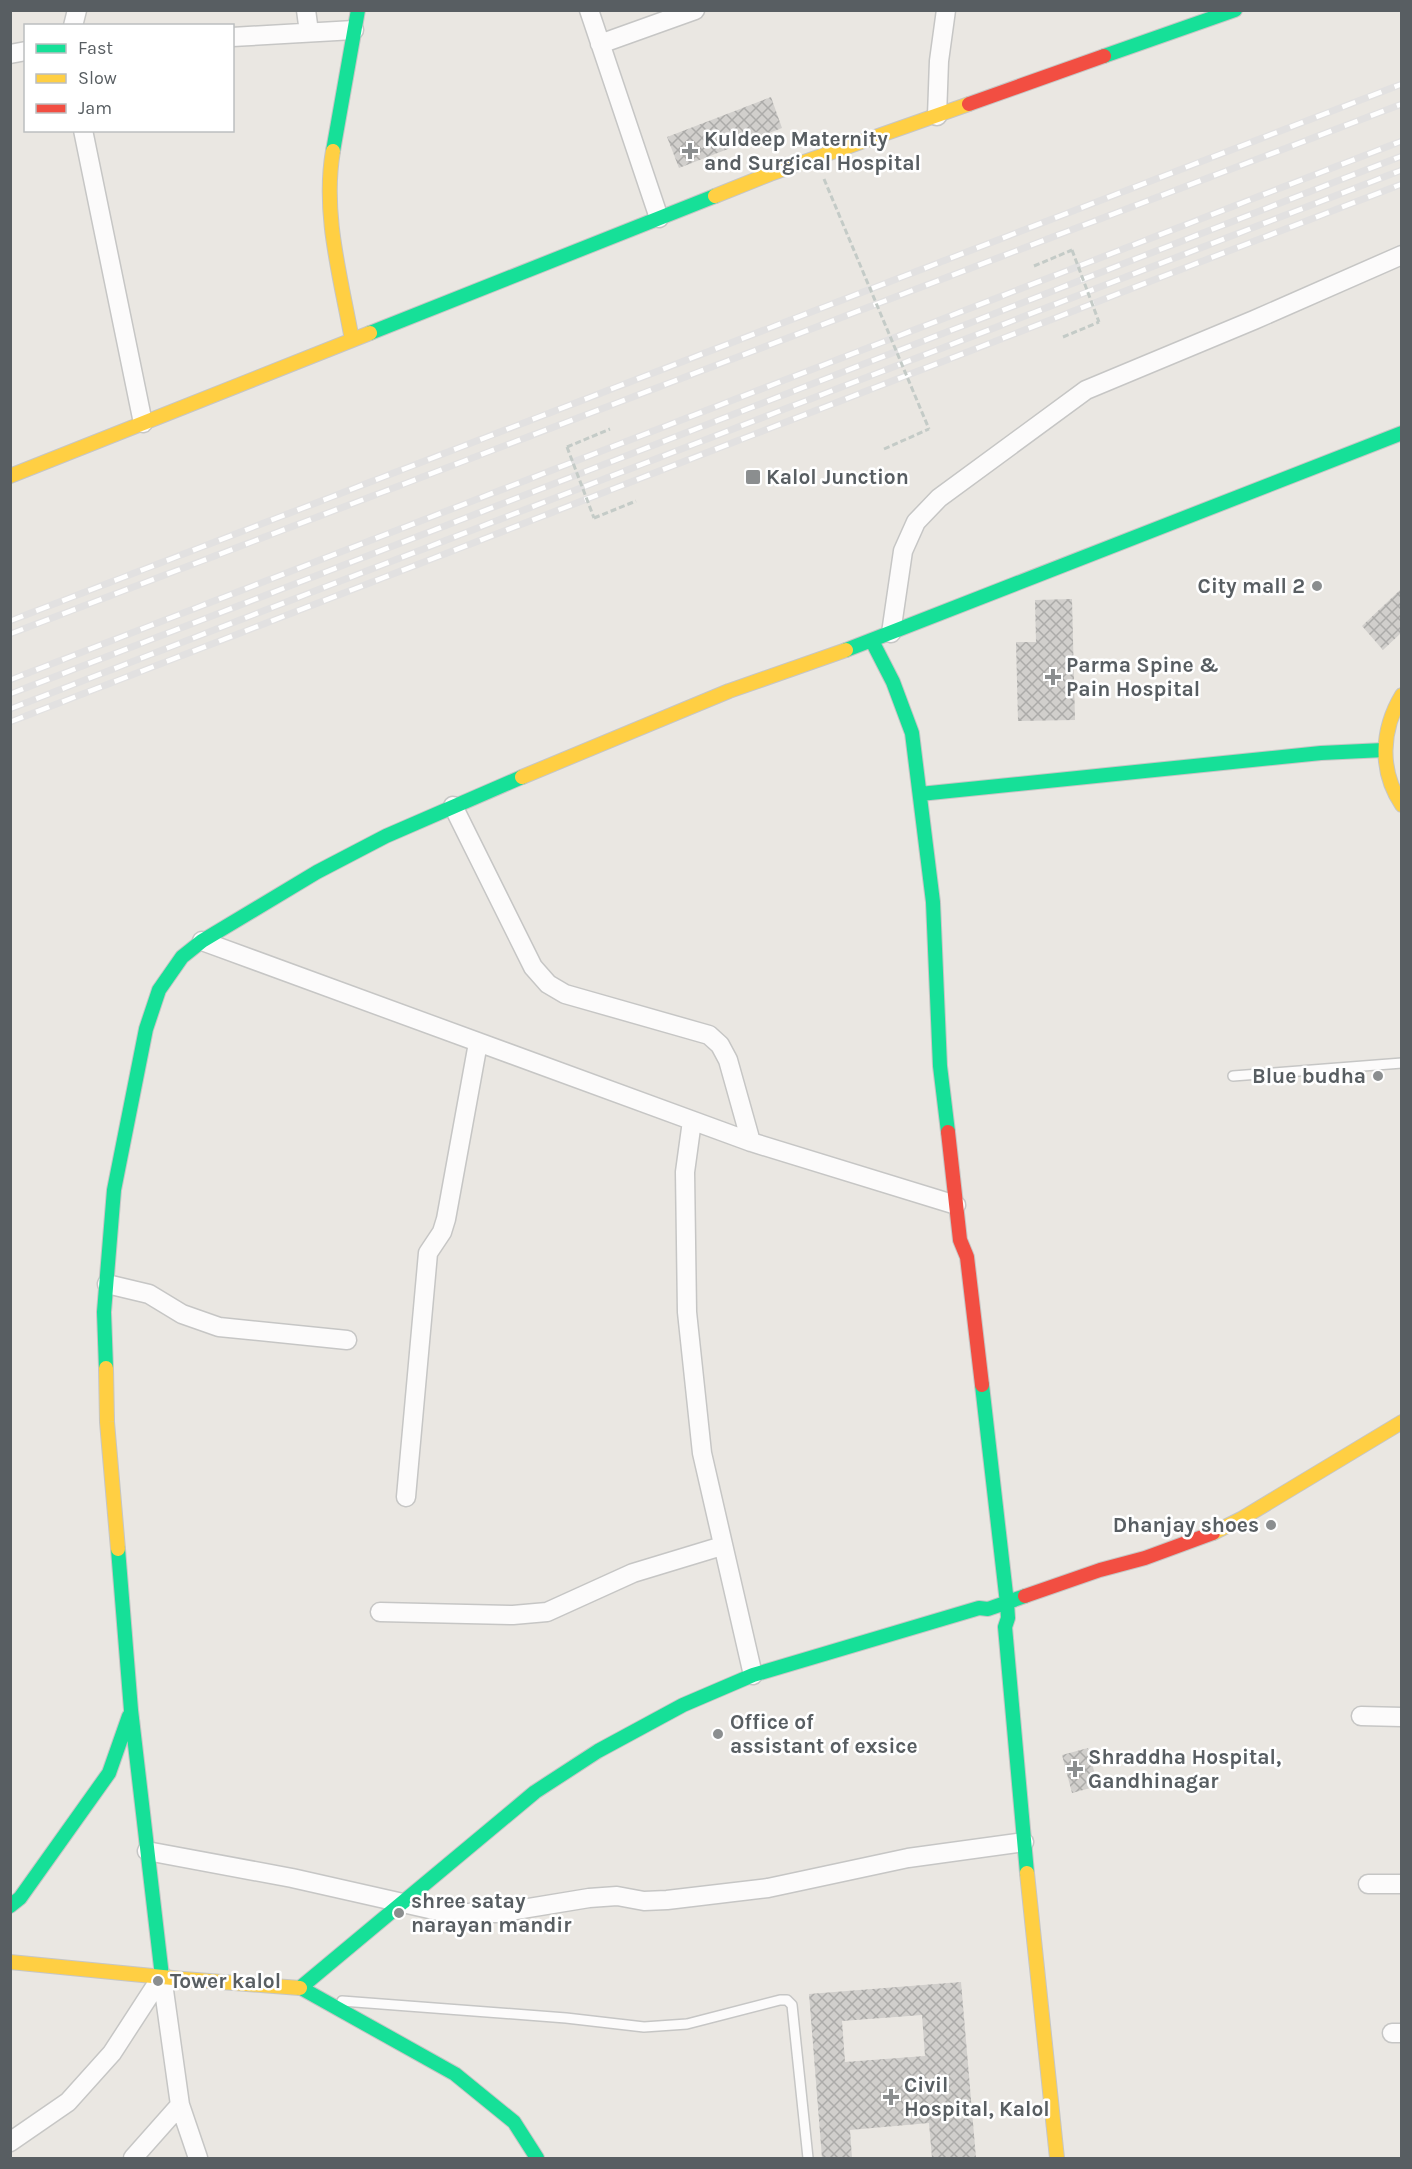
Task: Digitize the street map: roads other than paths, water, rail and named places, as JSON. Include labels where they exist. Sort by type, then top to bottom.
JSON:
[{"type":"street","points":[[306,10],[309,32]]},
{"type":"street","points":[[352,340],[328,197],[329,176],[358,10]]},
{"type":"street","points":[[589,10],[659,218]]},
{"type":"street","points":[[600,44],[695,10]]},
{"type":"street","points":[[937,116],[939,61],[946,10]]},
{"type":"street","points":[[10,476],[770,174],[1235,10]]},
{"type":"street","points":[[234,37],[354,30]]},
{"type":"street","points":[[83,132],[143,423]]},
{"type":"street","points":[[891,633],[903,551],[916,522],[939,498],[1086,390],[1254,320],[1401,255]]},
{"type":"street","points":[[198,2158],[180,2104],[162,1976],[131,1710],[107,1422],[104,1312],[114,1190],[151,1010],[169,973],[182,957],[202,942],[317,872],[386,836],[453,806],[729,691],[873,640],[1401,433]]},
{"type":"street","points":[[873,640],[893,682],[912,733],[920,794],[933,902],[940,1066],[960,1240],[967,1257],[999,1599],[1008,1618],[1005,1627],[1024,1842],[1057,2158]]},
{"type":"street","points":[[1401,696],[1390,716],[1384,750],[1388,776],[1401,805]]},
{"type":"street","points":[[920,794],[1321,753],[1384,750]]},
{"type":"street","points":[[453,806],[533,967],[548,984],[565,994],[709,1035],[720,1045],[728,1060],[751,1142]]},
{"type":"street","points":[[202,942],[751,1142],[956,1205]]},
{"type":"street","points":[[406,1497],[428,1253],[442,1232],[452,1197],[478,1043]]},
{"type":"street","points":[[692,1121],[685,1172],[687,1312],[702,1453],[753,1675]]},
{"type":"street","points":[[960,1240],[955,1250],[955,1258],[986,1538]]},
{"type":"street","points":[[107,1284],[149,1294],[182,1314],[219,1327],[347,1340]]},
{"type":"street","points":[[999,1599],[1145,1558],[1200,1539],[1241,1519],[1401,1422]]},
{"type":"street","points":[[380,1612],[513,1615],[547,1612],[633,1573],[722,1546]]},
{"type":"street","points":[[302,1988],[535,1792],[580,1762],[683,1705],[753,1675],[979,1608],[988,1609],[999,1599],[1072,1565]]},
{"type":"street","points":[[10,1906],[20,1898],[109,1773],[131,1710]]},
{"type":"street","points":[[1360,1716],[1401,1717]]},
{"type":"street","points":[[147,1851],[404,1902],[447,1913],[498,1914],[589,1898],[617,1896],[644,1901],[667,1900],[768,1887],[909,1858],[1024,1842]]},
{"type":"street","points":[[1368,1884],[1401,1884]]},
{"type":"street","points":[[10,1962],[302,1988],[455,2074],[514,2122],[537,2158]]},
{"type":"street","points":[[10,2142],[68,2102],[112,2053],[162,1976]]},
{"type":"street","points":[[133,2158],[180,2104]]},
{"type":"lane","points":[[1233,1076],[1401,1063]]},
{"type":"lane","points":[[321,2000],[566,2018],[644,2027],[687,2024],[787,2000],[792,2004],[808,2158]]},
{"type":"railway","points":[[10,621],[1402,84]]},
{"type":"railway","points":[[10,634],[1402,104]]},
{"type":"railway","points":[[10,680],[1402,141]]},
{"type":"railway","points":[[10,694],[1402,156]]},
{"type":"railway","points":[[10,709],[1402,170]]},
{"type":"railway","points":[[10,722],[1402,184]]},
{"type":"place","name":"Kuldeep Maternity and Surgical Hospital","points":[[690,151]]},
{"type":"place","name":"Kalol Junction","points":[[753,477]]},
{"type":"place","name":"City mall 2","points":[[1317,586]]},
{"type":"place","name":"Parma Spine & Pain Hospital","points":[[1053,677]]},
{"type":"place","name":"Blue budha","points":[[1378,1076]]},
{"type":"place","name":"Dhanjay shoes","points":[[1271,1525]]},
{"type":"place","name":"Office of assistant of exsice","points":[[718,1734]]},
{"type":"place","name":"Shraddha Hospital, Gandhinagar","points":[[1075,1769]]},
{"type":"place","name":"shree satay narayan mandir","points":[[399,1913]]},
{"type":"place","name":"Tower kalol","points":[[158,1981]]},
{"type":"place","name":"Civil Hospital, Kalol","points":[[891,2097]]}]
